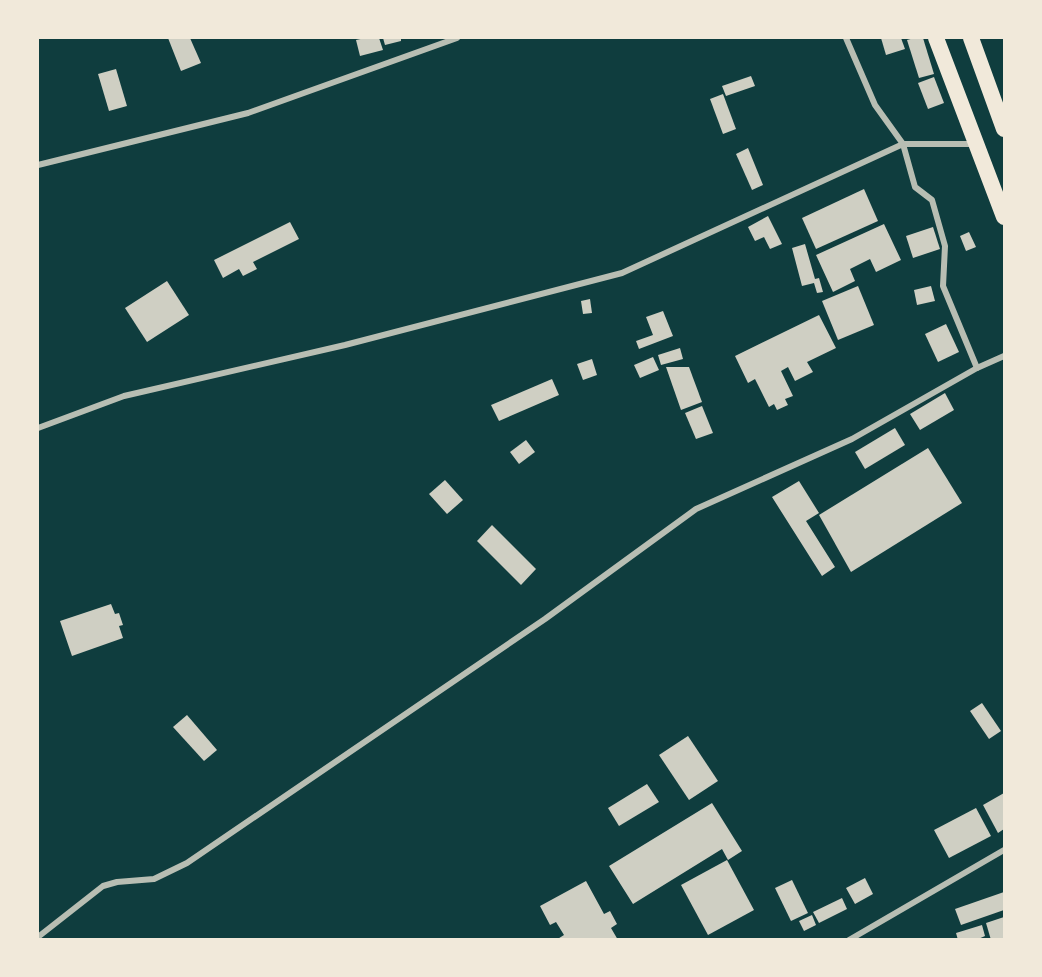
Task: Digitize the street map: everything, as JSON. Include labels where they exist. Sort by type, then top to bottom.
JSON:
[{"type":"highway","points":[[936,38],[1005,217]]},
{"type":"highway","points":[[971,38],[1005,129]]},
{"type":"street","points":[[38,165],[248,113],[457,38]]},
{"type":"street","points":[[846,38],[875,105],[896,138],[903,144],[915,187],[932,200],[945,246],[944,286],[977,368]]},
{"type":"street","points":[[38,429],[124,396],[345,345],[622,273],[903,144],[976,144]]},
{"type":"street","points":[[38,937],[103,886],[117,882],[154,879],[188,863],[545,619],[696,509],[852,439],[977,368],[1005,356]]},
{"type":"street","points":[[849,939],[1005,850]]},
{"type":"building","points":[[168,38],[190,38],[201,63],[181,71]]},
{"type":"building","points":[[379,38],[383,50],[360,56],[356,40]]},
{"type":"building","points":[[383,38],[401,38],[401,41],[385,45]]},
{"type":"building","points":[[881,38],[901,38],[905,49],[886,55]]},
{"type":"building","points":[[923,38],[934,74],[919,78],[907,40]]},
{"type":"building","points":[[116,69],[127,106],[109,111],[98,74]]},
{"type":"building","points":[[751,76],[755,86],[726,96],[722,86]]},
{"type":"building","points":[[934,77],[944,103],[928,109],[918,83]]},
{"type":"building","points":[[723,94],[736,129],[723,134],[710,99]]},
{"type":"building","points":[[748,148],[763,185],[752,190],[736,154]]},
{"type":"building","points":[[864,189],[878,221],[816,249],[802,218]]},
{"type":"building","points":[[768,216],[782,244],[770,249],[764,237],[755,241],[748,227]]},
{"type":"building","points":[[290,222],[299,239],[253,262],[257,269],[243,276],[239,269],[223,278],[214,260]]},
{"type":"building","points":[[884,224],[901,260],[876,272],[870,259],[850,269],[855,281],[833,292],[816,255]]},
{"type":"building","points":[[933,227],[940,249],[913,258],[906,236]]},
{"type":"building","points":[[969,232],[976,247],[966,251],[960,236]]},
{"type":"building","points":[[805,244],[815,279],[819,278],[823,292],[817,293],[814,283],[802,286],[792,248]]},
{"type":"building","points":[[167,281],[189,315],[147,342],[125,308]]},
{"type":"building","points":[[858,286],[874,325],[838,340],[822,301]]},
{"type":"building","points":[[931,286],[935,301],[917,305],[914,290]]},
{"type":"building","points":[[590,299],[592,313],[583,314],[581,301]]},
{"type":"building","points":[[663,311],[673,336],[639,349],[636,341],[653,335],[646,317]]},
{"type":"building","points":[[819,315],[836,348],[807,362],[813,372],[795,381],[788,367],[781,371],[793,396],[785,399],[788,405],[777,410],[774,404],[769,407],[755,379],[748,383],[735,356]]},
{"type":"building","points":[[946,324],[959,352],[938,362],[925,334]]},
{"type":"building","points":[[680,348],[683,359],[661,365],[658,355]]},
{"type":"building","points":[[653,357],[659,370],[640,378],[634,365]]},
{"type":"building","points":[[592,359],[597,375],[583,380],[577,364]]},
{"type":"building","points":[[666,367],[689,367],[702,402],[681,410]]},
{"type":"building","points":[[552,379],[559,395],[499,421],[491,405]]},
{"type":"building","points":[[945,393],[954,410],[920,430],[910,414]]},
{"type":"building","points":[[702,406],[713,433],[696,439],[685,413]]},
{"type":"building","points":[[895,428],[905,445],[865,469],[855,452]]},
{"type":"building","points":[[526,440],[535,452],[519,464],[510,452]]},
{"type":"building","points":[[928,448],[962,503],[851,572],[819,515]]},
{"type":"building","points":[[445,480],[463,500],[447,514],[429,494]]},
{"type":"building","points":[[799,481],[819,513],[806,521],[835,567],[822,576],[772,497]]},
{"type":"building","points":[[492,525],[536,569],[521,585],[477,541]]},
{"type":"building","points":[[111,604],[115,614],[119,613],[123,625],[119,626],[123,638],[72,656],[60,621]]},
{"type":"building","points":[[982,703],[1001,731],[989,739],[970,711]]},
{"type":"building","points":[[187,715],[217,750],[204,761],[173,727]]},
{"type":"building","points":[[688,736],[718,781],[689,800],[659,755]]},
{"type":"building","points":[[647,784],[659,802],[619,826],[608,808]]},
{"type":"building","points":[[1004,793],[1004,829],[998,833],[983,805]]},
{"type":"building","points":[[712,803],[742,851],[728,860],[722,849],[633,904],[609,866]]},
{"type":"building","points":[[976,808],[991,836],[949,858],[934,830]]},
{"type":"building","points":[[727,860],[754,910],[708,935],[681,885]]},
{"type":"building","points":[[865,878],[873,894],[855,904],[846,888]]},
{"type":"building","points":[[792,880],[808,913],[791,921],[775,888]]},
{"type":"building","points":[[586,881],[604,914],[610,911],[617,924],[611,928],[618,940],[556,940],[564,935],[556,922],[550,925],[540,906]]},
{"type":"building","points":[[1004,892],[1004,910],[961,925],[955,909]]},
{"type":"building","points":[[842,898],[847,909],[819,923],[813,912]]},
{"type":"building","points":[[812,915],[816,925],[804,931],[799,921]]},
{"type":"building","points":[[1004,917],[1004,940],[991,940],[986,923]]},
{"type":"building","points":[[982,925],[985,936],[976,940],[958,940],[956,933]]}]
